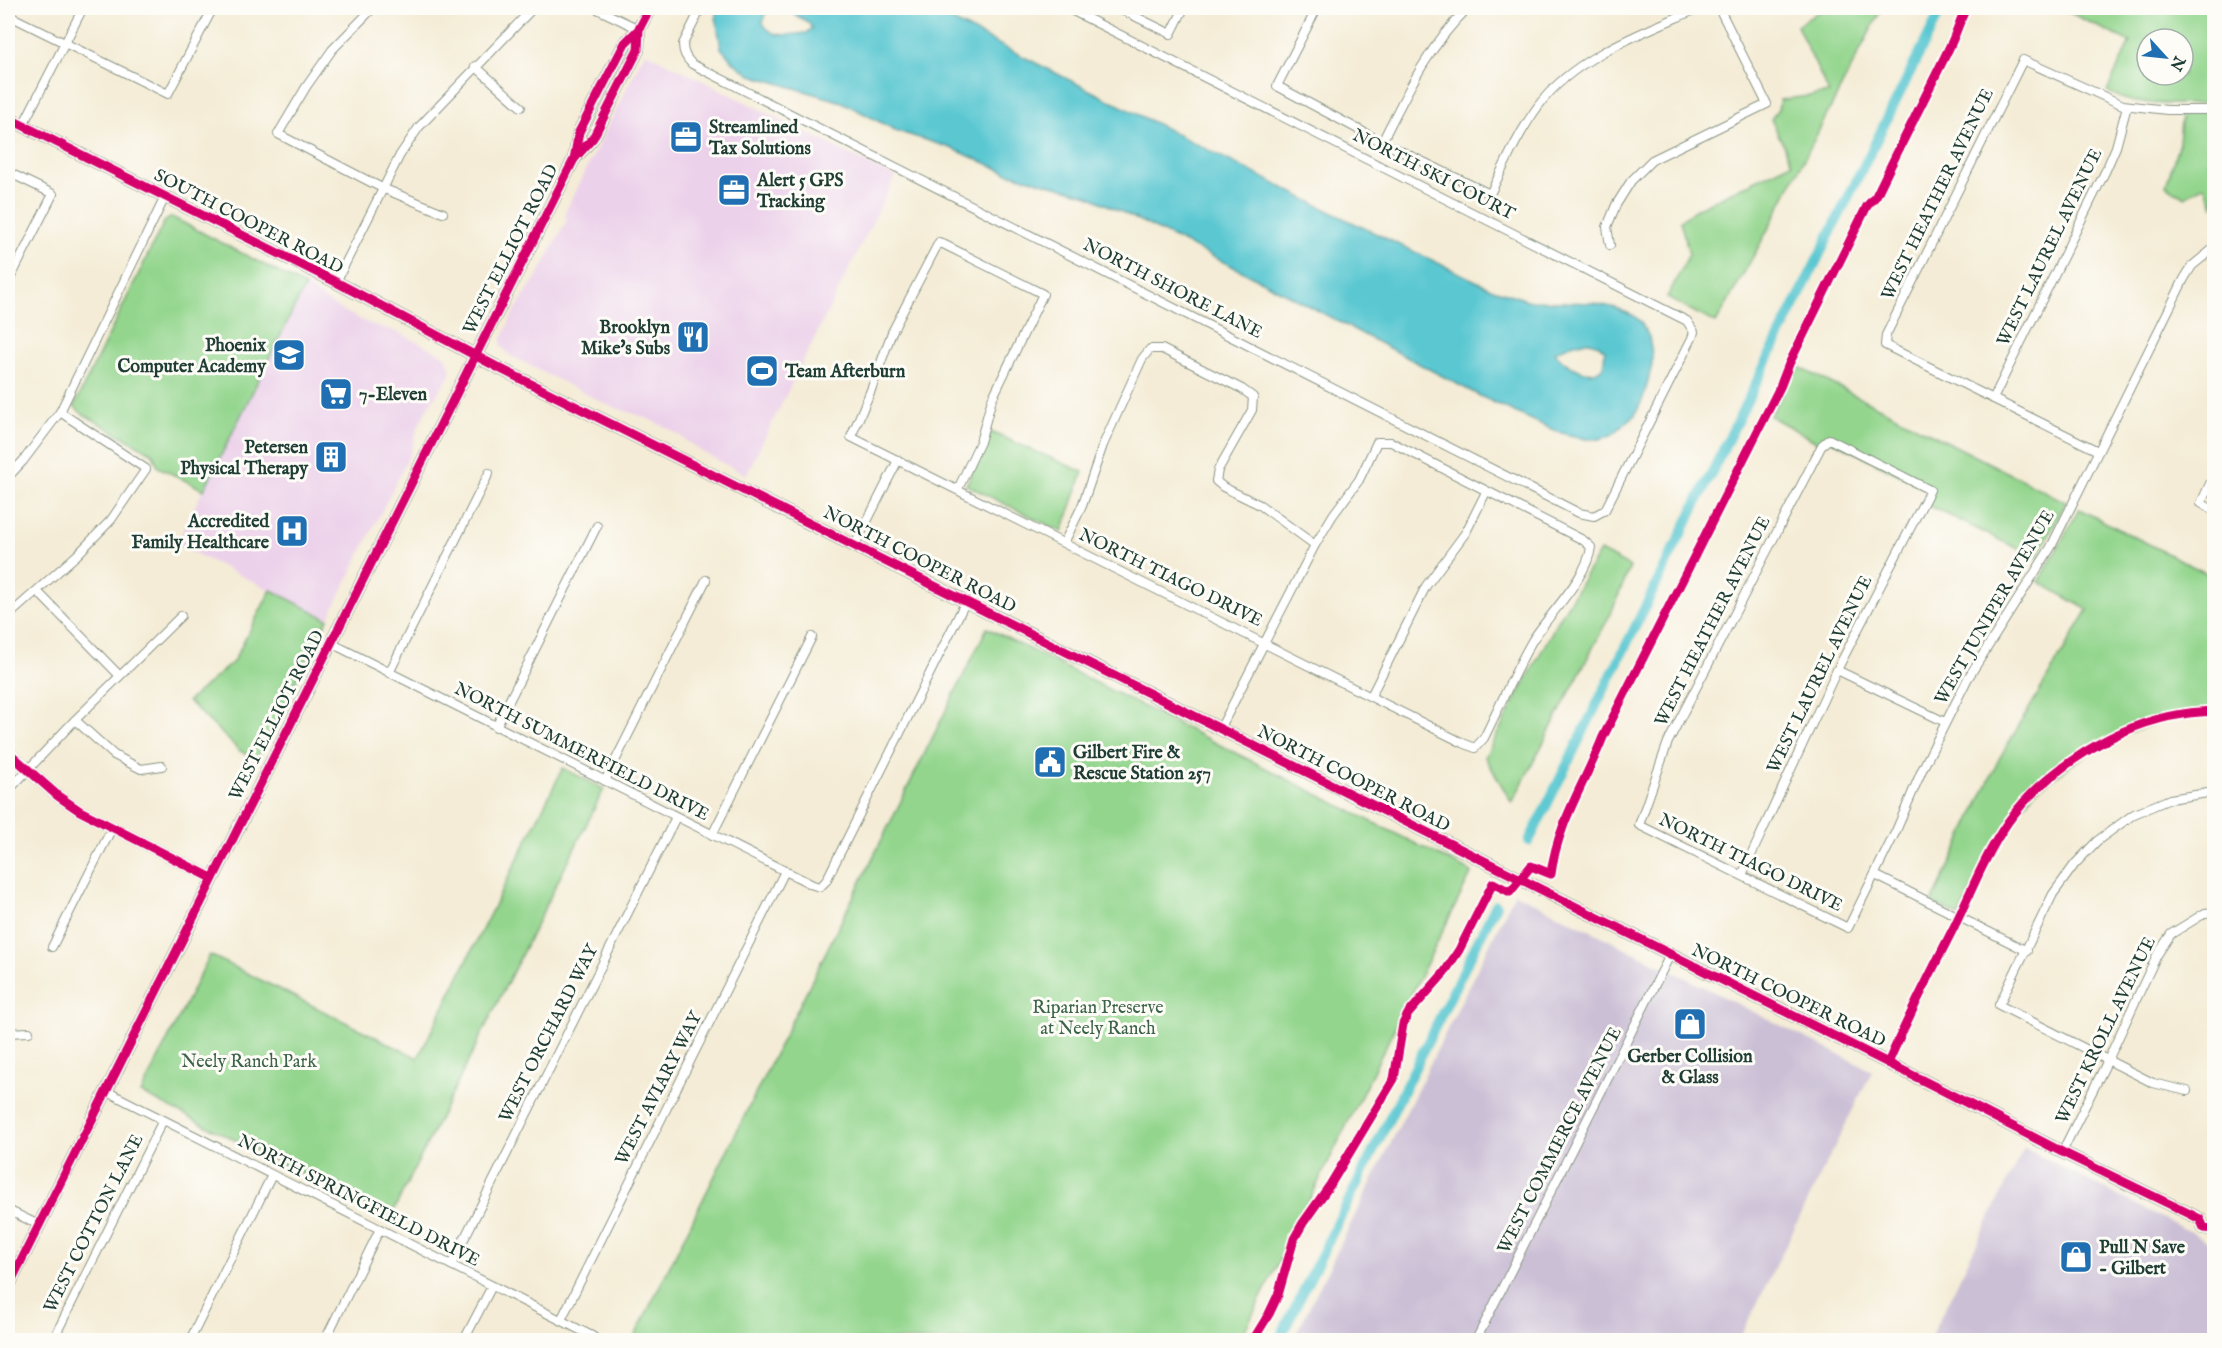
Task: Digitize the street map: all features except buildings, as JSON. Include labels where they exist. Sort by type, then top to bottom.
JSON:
[{"type":"main road","name":"WEST ELLIOT ROAD","points":[[8,1287],[574,159],[593,138],[638,50],[639,29],[650,8]]},
{"type":"main road","name":"SOUTH COOPER ROAD","points":[[8,118],[336,282],[475,356]]},
{"type":"main road","name":"NORTH COOPER ROAD","points":[[475,356],[2062,1152],[2200,1219],[2204,1228],[2214,1228]]},
{"type":"street","points":[[22,125],[83,8]]},
{"type":"street","points":[[8,15],[168,94],[213,8]]},
{"type":"street","points":[[373,8],[332,50],[306,87],[278,134],[382,188],[443,213]]},
{"type":"street","points":[[336,282],[382,188],[419,127],[533,8]]},
{"type":"street","points":[[595,8],[639,29]]},
{"type":"street","name":"NORTH SHORE LANE","points":[[701,8],[683,44],[686,58],[692,64],[1580,513],[1594,516],[1605,510],[1651,419]]},
{"type":"street","name":"NORTH SKI COURT","points":[[1067,8],[1687,321],[1694,332],[1692,338],[1651,419]]},
{"type":"street","points":[[1118,8],[1171,34],[1184,8]]},
{"type":"street","points":[[1317,8],[1277,86],[1382,142],[1490,194],[1520,135],[1539,104],[1567,76],[1618,44],[1699,8]]},
{"type":"street","points":[[1382,142],[1423,63],[1454,21],[1468,8]]},
{"type":"street","points":[[1610,245],[1608,227],[1616,205],[1631,181],[1652,160],[1767,104],[1719,8]]},
{"type":"street","name":"WEST HEATHER AVENUE","points":[[1993,399],[1885,345],[1886,335],[2023,60],[2099,96],[2127,106]]},
{"type":"street","points":[[476,66],[521,107]]},
{"type":"street","points":[[2127,106],[2167,110],[2214,110]]},
{"type":"street","name":"WEST LAUREL AVENUE","points":[[1993,399],[2106,170],[2116,147],[2127,106]]},
{"type":"street","points":[[8,172],[53,194],[8,283]]},
{"type":"street","points":[[8,477],[60,412],[165,197]]},
{"type":"street","name":"NORTH TIAGO DRIVE","points":[[958,489],[980,442],[992,399],[1043,294],[939,242],[892,332],[851,437],[1475,748],[1484,738],[1533,640],[1571,589],[1591,555],[1592,547],[1583,540],[1486,492]]},
{"type":"street","name":"WEST JUNIPER AVENUE","points":[[1848,928],[1968,678],[2044,558],[2184,279],[2192,266],[2214,248]]},
{"type":"street","points":[[1064,543],[1083,506],[1103,445],[1142,359],[1150,349],[1162,350],[1253,396],[1252,410],[1218,470],[1216,481],[1222,487],[1260,505],[1315,545]]},
{"type":"street","points":[[1993,399],[2098,451]]},
{"type":"street","points":[[8,616],[78,554],[111,520],[146,469],[60,412]]},
{"type":"street","name":"WEST HEATHER AVENUE","points":[[1639,825],[1668,742],[1821,445],[1829,439],[1929,490]]},
{"type":"street","points":[[1220,729],[1315,545],[1333,515],[1359,480],[1377,442],[1391,442],[1486,492],[1466,532],[1426,586],[1371,696]]},
{"type":"street","points":[[855,545],[898,460]]},
{"type":"street","points":[[389,673],[489,473]]},
{"type":"street","points":[[2214,475],[2200,503],[2214,510]]},
{"type":"street","name":"WEST LAUREL AVENUE","points":[[1742,875],[1837,670],[1929,490]]},
{"type":"street","points":[[496,727],[597,526]]},
{"type":"street","points":[[605,781],[706,580]]},
{"type":"street","points":[[37,591],[119,675]]},
{"type":"street","name":"NORTH SUMMERFIELD DRIVE","points":[[331,643],[820,887],[826,881],[966,601]]},
{"type":"street","points":[[8,791],[119,675],[181,616]]},
{"type":"street","points":[[712,835],[812,637]]},
{"type":"street","points":[[1837,670],[1945,722]]},
{"type":"street","points":[[1888,1063],[1983,865],[2008,822],[2037,789],[2075,759],[2109,739],[2145,724],[2181,714],[2214,711]]},
{"type":"street","points":[[75,720],[114,755],[141,769],[162,766]]},
{"type":"street","points":[[8,752],[58,796],[80,811],[212,878]]},
{"type":"street","points":[[2187,1091],[2153,1083],[1999,1005],[2053,894],[2075,864],[2097,841],[2134,814],[2170,799],[2214,792]]},
{"type":"street","name":"WEST ORCHARD WAY","points":[[451,1265],[676,817]]},
{"type":"street","name":"NORTH TIAGO DRIVE","points":[[1639,825],[1848,928]]},
{"type":"street","points":[[52,947],[112,828]]},
{"type":"street","name":"WEST AVIARY WAY","points":[[561,1320],[785,871]]},
{"type":"street","points":[[1875,875],[2027,951]]},
{"type":"street","name":"WEST KROLL AVENUE","points":[[2062,1152],[2157,955],[2171,934],[2205,913],[2214,912]]},
{"type":"street","name":"WEST COMMERCE AVENUE","points":[[1476,1341],[1670,955]]},
{"type":"street","points":[[8,1033],[29,1032]]},
{"type":"street","name":"NORTH SPRINGFIELD DRIVE","points":[[106,1091],[561,1320],[597,1341]]},
{"type":"street","name":"WEST COTTON LANE","points":[[53,1341],[163,1120]]},
{"type":"street","points":[[190,1341],[272,1175]]},
{"type":"street","points":[[8,1210],[39,1225]]},
{"type":"street","points":[[325,1341],[380,1229]]},
{"type":"street","points":[[464,1341],[492,1286]]},
{"type":"shaded area","points":[[645,52],[895,177],[746,475],[702,452],[673,431],[644,417],[610,406],[511,356],[501,346],[514,312],[541,270],[567,220],[565,212]]},
{"type":"shaded area","points":[[305,286],[334,306],[369,324],[397,332],[446,356],[450,368],[450,375],[428,407],[418,427],[410,454],[328,619],[176,544]]},
{"type":"shaded area","points":[[1515,893],[1872,1071],[1739,1340],[1293,1340]]},
{"type":"shaded area","name":"Pull N Save - Gilbert","points":[[2024,1148],[2214,1244],[2214,1340],[1929,1340]]},
{"type":"green space","points":[[1824,8],[1882,8],[1764,237],[1716,323],[1667,298],[1689,254],[1680,221],[1696,209],[1792,163],[1771,119],[1778,110],[1780,100],[1829,93],[1797,26]]},
{"type":"green space","points":[[2060,8],[2214,8],[2214,100],[2197,104],[2143,102],[2124,99],[2107,91],[2130,42]]},
{"type":"green space","points":[[2182,110],[2214,110],[2214,207],[2204,185],[2185,197],[2166,186],[2179,143]]},
{"type":"green space","points":[[170,218],[305,286],[204,490],[158,467],[153,454],[81,413],[74,406],[164,222]]},
{"type":"green space","points":[[1797,366],[2066,502],[2037,558],[1923,503],[1929,490],[1829,439],[1822,445],[1770,416]]},
{"type":"green space","points":[[991,432],[1083,472],[1062,532],[966,485]]},
{"type":"green space","points":[[2079,509],[2214,577],[2214,711],[2181,714],[2109,739],[2037,789],[2008,822],[1959,916],[1932,903],[1999,759],[2088,610],[2039,582]]},
{"type":"green space","points":[[1600,551],[1630,567],[1612,611],[1512,803],[1485,757],[1555,626]]},
{"type":"green space","points":[[271,590],[328,619],[256,760],[240,751],[188,701],[233,662]]},
{"type":"green space","name":"Riparian Preserve at Neely Ranch","points":[[987,628],[1472,872],[1240,1340],[633,1340]]},
{"type":"green space","name":"Neely Ranch Park","points":[[563,768],[604,789],[390,1218],[141,1093],[210,955],[418,1058]]},
{"type":"water","points":[[718,8],[775,8],[765,13],[763,23],[771,32],[788,35],[807,33],[812,28],[808,22],[783,8],[927,8],[1341,217],[1493,289],[1531,301],[1594,303],[1616,308],[1634,316],[1641,322],[1649,337],[1652,355],[1652,365],[1644,396],[1635,415],[1613,434],[1600,439],[1586,439],[1558,432],[1482,397],[1254,277],[1085,194],[1008,173],[951,148],[897,131],[842,102],[751,75],[733,62],[721,48],[716,17]],"holes":[[[1590,342],[1599,345],[1605,351],[1603,367],[1595,372],[1584,372],[1572,367],[1555,352],[1574,343]]]},
{"type":"waterway","points":[[1529,841],[1942,8]]},
{"type":"waterway","points":[[1279,1340],[1496,905]]},
{"type":"cycle path","points":[[8,1287],[574,159],[579,132],[625,43],[639,29],[650,8]]},
{"type":"cycle path","points":[[1253,1340],[1278,1295],[1294,1239],[1330,1185],[1394,1079],[1403,1024],[1408,1014],[1444,973],[1459,950],[1493,883],[1510,892],[1531,866],[1551,874],[1565,821],[1603,737],[1780,387],[1789,364],[1867,206],[1876,196],[1950,46],[1966,8]]},
{"type":"cycle path","points":[[574,159],[593,138],[638,50],[639,29]]},
{"type":"cycle path","points":[[8,118],[336,282],[499,368],[2062,1152],[2200,1219],[2204,1228],[2214,1229]]},
{"type":"cycle path","points":[[1888,1063],[1985,860],[2008,822],[2024,803],[2063,767],[2109,738],[2159,719],[2187,713],[2214,711]]},
{"type":"cycle path","points":[[8,752],[58,796],[80,811],[212,878]]},
{"type":"place","name":"Streamlined Tax Solutions","points":[[686,137]]},
{"type":"place","name":"Alert 5 GPS Tracking","points":[[734,190]]},
{"type":"place","name":"Brooklyn Mike's Subs","points":[[693,337]]},
{"type":"place","name":"Phoenix Computer Academy","points":[[289,355]]},
{"type":"place","name":"Team Afterburn","points":[[762,371]]},
{"type":"place","name":"7-Eleven","points":[[336,394]]},
{"type":"place","name":"Petersen Physical Therapy","points":[[331,457]]},
{"type":"place","name":"Accredited Family Healthcare","points":[[292,531]]},
{"type":"place","name":"Gilbert Fire & Rescue Station 257","points":[[1050,762]]},
{"type":"place","name":"Gerber Collision & Glass","points":[[1690,1024]]},
{"type":"place","name":"Pull N Save - Gilbert","points":[[2076,1257]]}]
